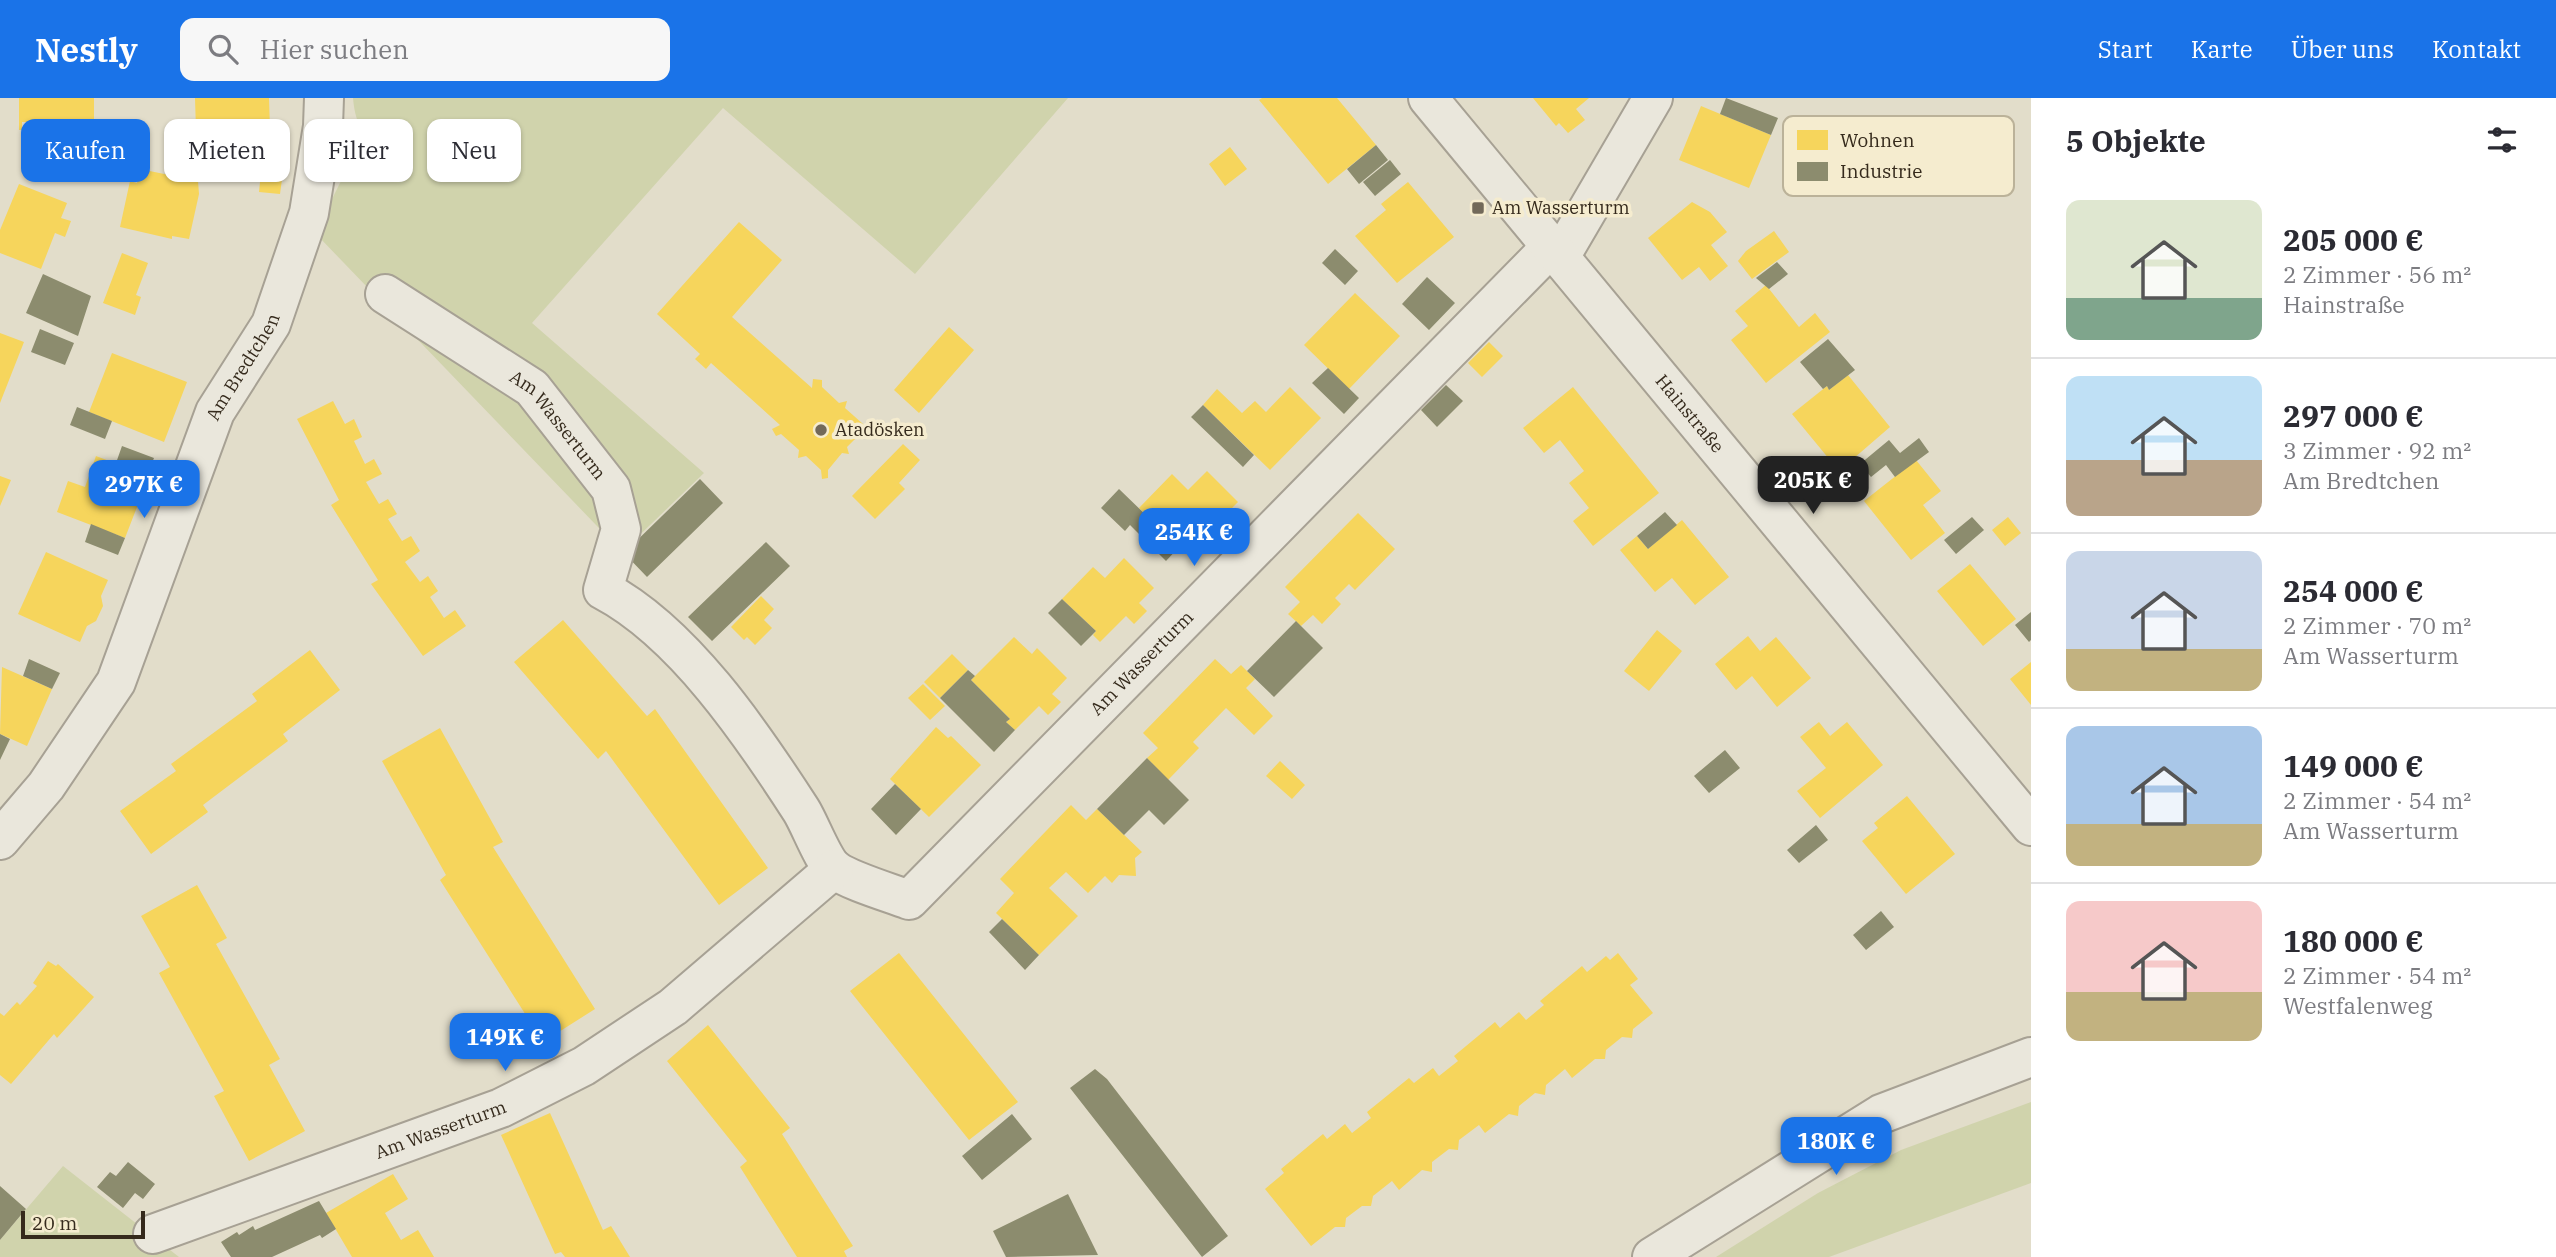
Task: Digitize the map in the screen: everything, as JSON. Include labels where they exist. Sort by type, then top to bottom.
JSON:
[{"type":"street","name":"Am Bredtchen","points":[[0,840],[46,786],[116,682],[215,412],[271,324],[309,213],[324,98]]},
{"type":"street","name":"Hainstraße","points":[[1428,98],[2031,826]]},
{"type":"street","points":[[1555,252],[1653,98]]},
{"type":"street","name":"Am Wasserturm","points":[[385,294],[532,388],[611,489],[621,529],[603,590],[633,605],[673,642],[741,723],[802,811],[834,869],[909,900],[1555,252]]},
{"type":"street","name":"Am Wasserturm","points":[[153,1234],[501,1108],[584,1066],[673,1007],[834,869]]},
{"type":"street","points":[[1652,1257],[1881,1114],[2018,1062],[2031,1031]]},
{"type":"green space","points":[[353,98],[1068,98],[915,274],[723,108],[532,323],[704,473],[622,552],[318,236],[340,182],[413,182],[413,119],[358,119]]},
{"type":"green space","points":[[2031,1102],[2031,1183],[1829,1257],[1716,1257],[1818,1193],[1901,1150]]},
{"type":"green space","points":[[63,1166],[179,1257],[0,1257],[0,1240]]},
{"type":"building: Wohnen","points":[[19,98],[94,98],[94,119],[21,119],[19,130]]},
{"type":"building: Wohnen","points":[[195,98],[269,98],[270,119],[196,119]]},
{"type":"building: Wohnen","points":[[1337,98],[1376,145],[1328,184],[1259,100]]},
{"type":"building: Wohnen","points":[[1533,98],[1589,98],[1576,109],[1585,120],[1568,133],[1559,123],[1556,126]]},
{"type":"building: Wohnen","points":[[1701,106],[1771,135],[1749,188],[1679,160]]},
{"type":"building: Wohnen","points":[[1230,147],[1247,169],[1225,186],[1209,164]]},
{"type":"building: Wohnen","points":[[150,171],[164,174],[164,182],[198,182],[199,194],[189,239],[172,236],[172,239],[120,227],[130,182],[150,182]]},
{"type":"building: Wohnen","points":[[260,182],[282,182],[280,194],[259,192]]},
{"type":"building: Wohnen","points":[[1408,182],[1454,237],[1397,283],[1355,236],[1386,210],[1381,204]]},
{"type":"building: Wohnen","points":[[19,184],[67,203],[61,218],[71,221],[65,237],[55,233],[41,269],[0,253],[0,230]]},
{"type":"building: Wohnen","points":[[1692,202],[1710,212],[1727,232],[1711,245],[1728,266],[1710,281],[1699,267],[1682,280],[1648,238]]},
{"type":"building: Wohnen","points":[[739,222],[782,260],[732,317],[812,388],[813,379],[822,380],[822,387],[839,403],[847,401],[845,408],[863,424],[870,424],[870,431],[862,432],[847,447],[849,454],[842,453],[828,470],[828,478],[822,479],[821,470],[806,456],[798,458],[799,450],[781,434],[776,436],[772,429],[780,425],[711,363],[706,369],[695,359],[700,354],[657,314]]},
{"type":"building: Wohnen","points":[[1774,231],[1789,252],[1752,279],[1738,261],[1746,251]]},
{"type":"building: Wohnen","points":[[122,253],[148,263],[136,295],[141,297],[135,315],[103,303]]},
{"type":"building: Wohnen","points":[[1766,285],[1799,327],[1815,313],[1830,332],[1766,383],[1731,340],[1748,326],[1735,311]]},
{"type":"building: Wohnen","points":[[1355,293],[1400,336],[1349,389],[1304,345]]},
{"type":"building: Wohnen","points":[[949,327],[974,350],[919,413],[894,390]]},
{"type":"building: Wohnen","points":[[0,333],[24,342],[0,403]]},
{"type":"building: Wohnen","points":[[1489,342],[1503,356],[1482,377],[1468,363]]},
{"type":"building: Wohnen","points":[[112,353],[187,382],[164,442],[89,412]]},
{"type":"building: Wohnen","points":[[1848,375],[1890,427],[1839,471],[1792,414],[1827,386],[1829,390]]},
{"type":"building: Wohnen","points":[[1290,387],[1321,418],[1270,470],[1203,405],[1217,389],[1242,413],[1255,401],[1266,412]]},
{"type":"building: Wohnen","points":[[1573,387],[1659,493],[1593,546],[1573,521],[1589,508],[1569,483],[1584,471],[1560,440],[1544,453],[1523,428]]},
{"type":"building: Wohnen","points":[[333,401],[345,424],[354,419],[362,437],[354,441],[365,464],[374,459],[382,474],[366,482],[379,504],[388,499],[397,514],[388,519],[402,541],[411,536],[420,551],[405,562],[420,582],[428,576],[438,591],[430,597],[444,618],[455,610],[466,626],[423,656],[371,584],[378,580],[331,505],[339,500],[297,419]]},
{"type":"building: Wohnen","points":[[903,444],[920,460],[899,483],[905,489],[875,519],[852,496]]},
{"type":"building: Wohnen","points":[[96,456],[149,476],[125,538],[57,512],[68,481],[85,487]]},
{"type":"building: Wohnen","points":[[1916,460],[1941,491],[1923,505],[1945,533],[1911,560],[1864,501]]},
{"type":"building: Wohnen","points":[[1207,471],[1238,502],[1223,517],[1230,523],[1221,538],[1210,531],[1186,554],[1139,508],[1172,474],[1188,490]]},
{"type":"building: Wohnen","points":[[0,476],[11,480],[0,506]]},
{"type":"building: Wohnen","points":[[1358,513],[1395,549],[1355,590],[1349,584],[1335,598],[1341,604],[1322,624],[1313,615],[1301,626],[1288,614],[1300,602],[1285,587]]},
{"type":"building: Wohnen","points":[[2008,517],[2021,533],[2005,546],[1992,530]]},
{"type":"building: Wohnen","points":[[1682,520],[1729,577],[1695,605],[1672,578],[1655,592],[1620,550],[1637,536],[1648,549]]},
{"type":"building: Wohnen","points":[[46,552],[108,580],[101,596],[103,606],[96,621],[87,626],[80,642],[18,614]]},
{"type":"building: Wohnen","points":[[1124,558],[1154,588],[1139,603],[1147,611],[1134,624],[1126,616],[1100,642],[1093,635],[1096,631],[1062,599],[1093,567],[1105,578]]},
{"type":"building: Wohnen","points":[[1970,564],[2016,619],[1983,646],[1937,591]]},
{"type":"building: Wohnen","points":[[761,596],[774,609],[764,620],[772,628],[755,645],[747,637],[744,640],[731,627]]},
{"type":"building: Wohnen","points":[[563,620],[647,716],[655,709],[768,868],[719,905],[606,751],[598,759],[514,662]]},
{"type":"building: Wohnen","points":[[1657,630],[1682,651],[1649,691],[1624,671]]},
{"type":"building: Wohnen","points":[[1748,636],[1760,651],[1776,637],[1811,678],[1777,707],[1752,676],[1736,690],[1715,664]]},
{"type":"building: Wohnen","points":[[1014,637],[1032,654],[1037,648],[1067,678],[1052,694],[1061,702],[1048,715],[1039,706],[1015,730],[1006,722],[1010,719],[971,680]]},
{"type":"building: Wohnen","points":[[310,650],[340,690],[283,734],[288,741],[203,805],[208,812],[151,854],[120,811],[176,771],[171,764],[257,701],[252,694]]},
{"type":"building: Wohnen","points":[[952,654],[968,670],[940,698],[924,682]]},
{"type":"building: Wohnen","points":[[1215,659],[1231,674],[1241,665],[1255,679],[1246,688],[1273,716],[1254,735],[1226,708],[1193,742],[1199,748],[1168,780],[1147,758],[1158,748],[1143,733]]},
{"type":"building: Wohnen","points":[[2031,662],[2031,705],[2010,679]]},
{"type":"building: Wohnen","points":[[2,667],[52,689],[27,746],[0,734]]},
{"type":"building: Wohnen","points":[[923,684],[945,706],[930,720],[908,698]]},
{"type":"building: Wohnen","points":[[1819,722],[1830,736],[1847,722],[1883,765],[1820,818],[1797,791],[1826,768],[1800,737]]},
{"type":"building: Wohnen","points":[[936,727],[948,738],[951,736],[981,765],[929,817],[890,779]]},
{"type":"building: Wohnen","points":[[440,728],[503,842],[493,847],[595,1009],[543,1042],[440,880],[446,875],[382,761]]},
{"type":"building: Wohnen","points":[[1280,761],[1305,785],[1292,799],[1266,776]]},
{"type":"building: Wohnen","points":[[1907,796],[1955,854],[1906,894],[1862,841],[1878,828],[1874,823]]},
{"type":"building: Wohnen","points":[[1071,805],[1086,820],[1097,809],[1142,852],[1135,858],[1136,876],[1119,875],[1112,883],[1105,876],[1088,893],[1066,872],[1049,888],[1078,916],[1039,955],[996,913],[1014,893],[1000,879]]},
{"type":"building: Wohnen","points":[[197,885],[227,938],[216,944],[280,1059],[269,1065],[305,1131],[249,1161],[214,1096],[224,1091],[159,973],[170,967],[141,916]]},
{"type":"building: Wohnen","points":[[899,953],[1018,1102],[969,1140],[850,991]]},
{"type":"building: Wohnen","points":[[1618,953],[1638,979],[1630,985],[1653,1013],[1633,1029],[1632,1038],[1622,1037],[1606,1050],[1605,1059],[1595,1059],[1572,1078],[1565,1069],[1546,1085],[1545,1095],[1535,1093],[1519,1106],[1518,1116],[1509,1114],[1485,1133],[1479,1125],[1459,1140],[1458,1150],[1449,1149],[1432,1162],[1432,1172],[1422,1170],[1399,1190],[1392,1181],[1373,1196],[1371,1206],[1362,1206],[1346,1218],[1345,1227],[1335,1227],[1311,1246],[1265,1189],[1284,1173],[1281,1169],[1323,1134],[1327,1139],[1345,1124],[1352,1133],[1371,1118],[1367,1112],[1409,1078],[1414,1083],[1433,1068],[1439,1076],[1458,1061],[1454,1056],[1495,1022],[1500,1028],[1519,1012],[1526,1020],[1544,1005],[1540,1001],[1582,966],[1587,972],[1606,956],[1610,960]]},
{"type":"building: Wohnen","points":[[48,961],[56,966],[58,964],[94,997],[57,1038],[54,1034],[11,1084],[0,1075],[0,1013],[4,1016],[17,1002],[20,1005],[37,986],[33,983]]},
{"type":"building: Wohnen","points":[[708,1025],[790,1128],[782,1134],[853,1246],[844,1251],[847,1257],[797,1257],[740,1167],[747,1161],[667,1061]]},
{"type":"building: Wohnen","points":[[550,1113],[603,1230],[611,1226],[630,1257],[565,1257],[561,1252],[555,1254],[501,1135]]},
{"type":"building: Wohnen","points":[[393,1174],[408,1199],[385,1213],[401,1240],[418,1230],[434,1257],[352,1257],[326,1213]]},
{"type":"building: Industrie","points":[[1726,98],[1778,118],[1771,135],[1720,114]]},
{"type":"building: Industrie","points":[[1376,145],[1388,160],[1359,184],[1347,169]]},
{"type":"building: Industrie","points":[[1390,160],[1401,174],[1375,196],[1363,182]]},
{"type":"building: Industrie","points":[[1335,249],[1358,271],[1345,285],[1322,263]]},
{"type":"building: Industrie","points":[[1777,262],[1788,274],[1769,289],[1756,278]]},
{"type":"building: Industrie","points":[[43,274],[91,296],[78,336],[26,313]]},
{"type":"building: Industrie","points":[[1427,277],[1455,303],[1429,330],[1402,304]]},
{"type":"building: Industrie","points":[[40,329],[74,343],[65,365],[31,352]]},
{"type":"building: Industrie","points":[[1828,339],[1855,370],[1829,390],[1827,386],[1823,389],[1800,362]]},
{"type":"building: Industrie","points":[[1328,368],[1359,398],[1344,414],[1312,383]]},
{"type":"building: Industrie","points":[[1446,385],[1463,401],[1437,427],[1421,410]]},
{"type":"building: Industrie","points":[[1203,405],[1254,455],[1243,467],[1191,417]]},
{"type":"building: Industrie","points":[[77,407],[112,421],[105,439],[70,425]]},
{"type":"building: Industrie","points":[[1919,438],[1929,452],[1895,477],[1886,465],[1871,477],[1860,464],[1889,440],[1900,453]]},
{"type":"building: Industrie","points":[[122,446],[154,458],[147,475],[116,463]]},
{"type":"building: Industrie","points":[[700,479],[723,503],[647,577],[624,553]]},
{"type":"building: Industrie","points":[[1119,489],[1179,547],[1166,561],[1130,525],[1125,531],[1101,508]]},
{"type":"building: Industrie","points":[[1665,512],[1677,525],[1648,549],[1637,536]]},
{"type":"building: Industrie","points":[[1972,517],[1984,530],[1956,554],[1944,540]]},
{"type":"building: Industrie","points":[[91,524],[125,538],[118,555],[85,542]]},
{"type":"building: Industrie","points":[[766,542],[790,566],[712,641],[688,617]]},
{"type":"building: Industrie","points":[[1062,599],[1096,631],[1081,646],[1048,613]]},
{"type":"building: Industrie","points":[[2031,612],[2031,640],[2029,642],[2015,625]]},
{"type":"building: Industrie","points":[[1296,621],[1323,648],[1274,697],[1247,671]]},
{"type":"building: Industrie","points":[[29,659],[60,673],[52,689],[23,676]]},
{"type":"building: Industrie","points":[[968,670],[975,676],[971,680],[1010,719],[1006,722],[1015,730],[994,752],[940,698]]},
{"type":"building: Industrie","points":[[0,734],[10,739],[0,760]]},
{"type":"building: Industrie","points":[[1725,750],[1740,768],[1709,793],[1694,776]]},
{"type":"building: Industrie","points":[[1147,758],[1189,800],[1164,825],[1149,810],[1124,835],[1097,809]]},
{"type":"building: Industrie","points":[[895,784],[921,809],[896,835],[871,809]]},
{"type":"building: Industrie","points":[[1816,825],[1828,840],[1799,863],[1787,850]]},
{"type":"building: Industrie","points":[[1881,911],[1894,927],[1866,950],[1853,935]]},
{"type":"building: Industrie","points":[[1002,919],[1039,955],[1025,970],[989,932]]},
{"type":"building: Industrie","points":[[1095,1069],[1107,1079],[1228,1236],[1202,1257],[1070,1088]]},
{"type":"building: Industrie","points":[[1012,1114],[1032,1139],[982,1180],[962,1156]]},
{"type":"building: Industrie","points":[[128,1162],[155,1184],[143,1199],[135,1193],[123,1208],[97,1187],[110,1172],[116,1176]]},
{"type":"building: Industrie","points":[[0,1186],[26,1209],[0,1240]]},
{"type":"building: Industrie","points":[[1068,1194],[1098,1255],[1006,1257],[993,1231]]},
{"type":"building: Industrie","points":[[319,1201],[336,1229],[322,1238],[320,1235],[272,1257],[231,1257],[221,1242],[237,1232],[239,1235],[253,1226],[255,1230]]},
{"type":"place","name":"Am Wasserturm","points":[[1478,208]]},
{"type":"place","name":"Atadösken","points":[[821,430]]}]
